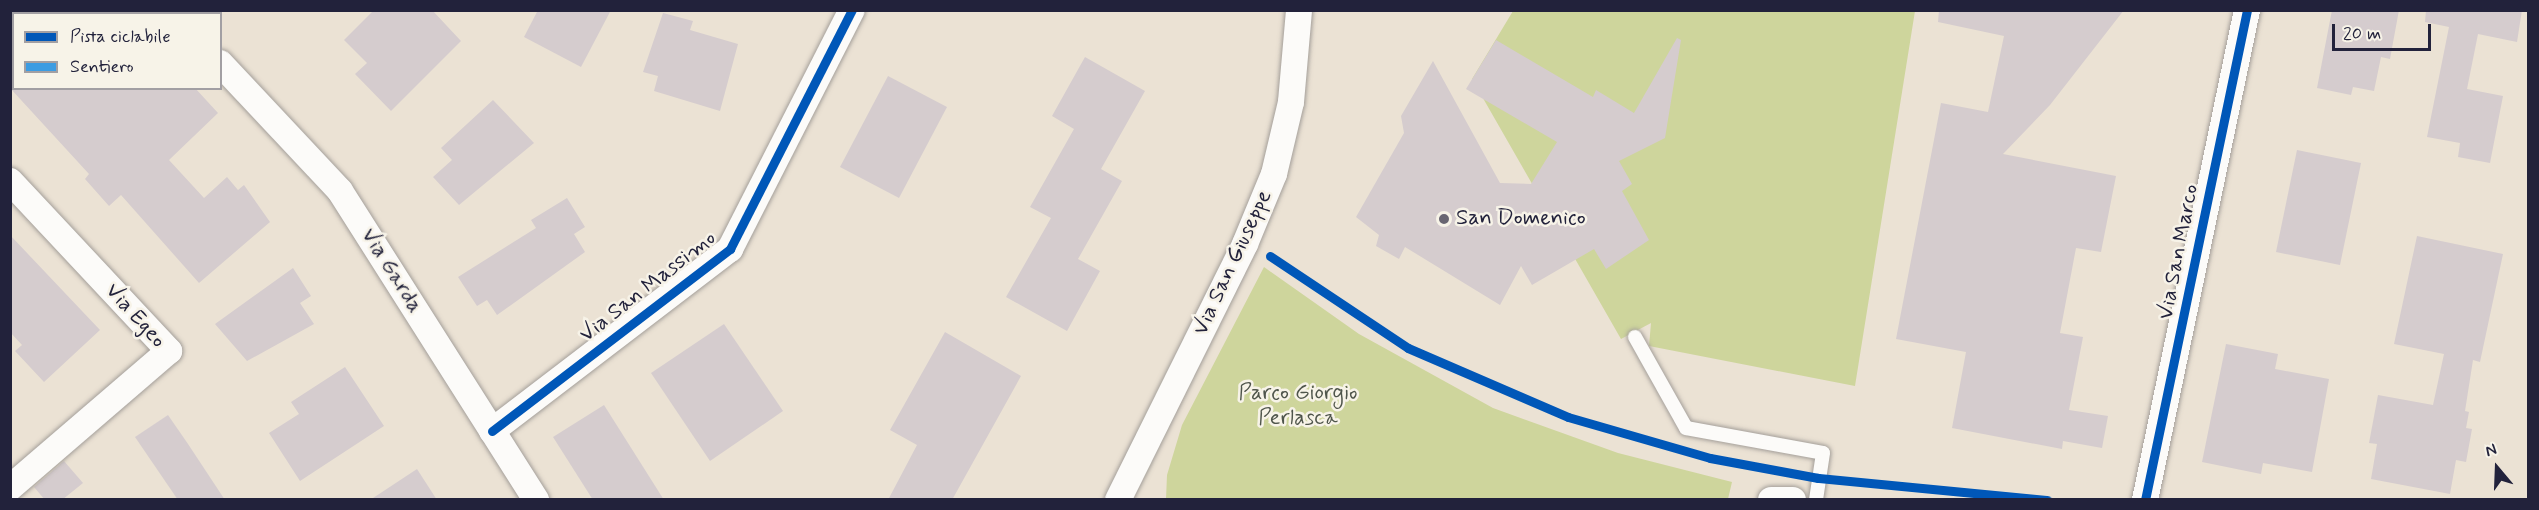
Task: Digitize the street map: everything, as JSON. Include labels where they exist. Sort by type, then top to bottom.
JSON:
[{"type":"street","name":"Via San Massimo","points":[[492,431],[730,249],[852,10]]},
{"type":"street","name":"Via San Giuseppe","points":[[1118,500],[1245,244],[1274,174],[1290,102],[1299,10]]},
{"type":"street","name":"Via San Marco","points":[[2145,500],[2247,10]]},
{"type":"street","name":"Via Garda","points":[[222,65],[340,191],[536,500]]},
{"type":"street","name":"Via Egeo","points":[[10,181],[169,351],[10,488]]},
{"type":"street","points":[[1772,500],[1793,500]]},
{"type":"lane","points":[[1635,338],[1686,428],[1823,453],[1816,500]]},
{"type":"green space","points":[[1513,11],[1915,11],[1855,386],[1649,346],[1651,323],[1621,339],[1472,79]]},
{"type":"green space","name":"Parco Giorgio Perlasca","points":[[1264,267],[1359,334],[1493,408],[1618,453],[1732,482],[1728,499],[1166,499],[1167,475],[1182,425]]},
{"type":"building","points":[[374,10],[432,10],[461,41],[391,111],[355,74],[367,63],[344,40]]},
{"type":"building","points":[[538,10],[611,10],[581,67],[524,37]]},
{"type":"building","points":[[1939,10],[2124,10],[2050,105],[2003,154],[2116,176],[2101,252],[2076,248],[2060,333],[2083,337],[2069,410],[2108,416],[2102,448],[2063,441],[2062,449],[1952,428],[1966,352],[1896,339],[1941,103],[1988,112],[2004,36],[1938,22]]},
{"type":"building","points":[[2332,10],[2399,10],[2390,59],[2381,57],[2374,91],[2353,87],[2351,95],[2317,88]]},
{"type":"building","points":[[2426,10],[2522,10],[2517,42],[2478,34],[2467,89],[2503,96],[2490,163],[2458,157],[2460,143],[2427,137],[2449,27],[2425,22]]},
{"type":"building","points":[[663,13],[693,21],[690,30],[738,44],[720,111],[654,91],[658,76],[643,72]]},
{"type":"building","points":[[1677,38],[1681,40],[1665,138],[1619,161],[1632,184],[1622,191],[1649,240],[1606,269],[1594,249],[1532,285],[1521,266],[1500,305],[1405,247],[1399,259],[1376,246],[1379,235],[1356,217],[1404,133],[1401,116],[1433,61],[1500,183],[1531,184],[1557,142],[1466,89],[1496,40],[1593,97],[1596,90],[1634,113]]},
{"type":"building","points":[[1085,57],[1145,91],[1101,169],[1122,181],[1078,259],[1100,271],[1067,331],[1006,297],[1051,218],[1030,207],[1074,129],[1052,116]]},
{"type":"building","points":[[888,76],[947,107],[899,198],[840,167]]},
{"type":"building","points":[[10,88],[12,90],[197,90],[218,113],[169,160],[204,198],[227,177],[238,190],[244,185],[270,222],[199,283],[121,195],[109,206],[85,179],[89,174]]},
{"type":"building","points":[[493,100],[534,143],[459,205],[433,177],[452,160],[441,148]]},
{"type":"building","points":[[2297,150],[2361,163],[2340,265],[2276,252]]},
{"type":"building","points":[[567,198],[585,227],[574,234],[585,252],[497,315],[487,300],[477,306],[458,277],[536,228],[531,220]]},
{"type":"building","points":[[10,235],[100,330],[44,382],[15,351],[22,345],[10,332]]},
{"type":"building","points":[[2417,236],[2503,254],[2480,362],[2473,360],[2465,411],[2469,412],[2466,428],[2472,429],[2466,462],[2456,460],[2450,494],[2371,479],[2377,444],[2369,443],[2378,395],[2433,405],[2444,354],[2394,344]]},
{"type":"building","points":[[293,268],[311,296],[300,303],[314,324],[247,361],[215,324]]},
{"type":"building","points":[[724,324],[783,411],[710,461],[651,373]]},
{"type":"building","points":[[945,332],[1021,376],[952,500],[888,500],[917,445],[890,430]]},
{"type":"building","points":[[2226,344],[2278,354],[2275,369],[2329,379],[2312,472],[2263,463],[2261,474],[2202,462]]},
{"type":"building","points":[[345,367],[384,426],[300,481],[269,433],[299,414],[291,402]]},
{"type":"building","points":[[604,405],[664,500],[593,500],[553,437]]},
{"type":"building","points":[[168,415],[225,500],[178,500],[135,437]]},
{"type":"building","points":[[64,461],[83,483],[62,500],[45,500],[34,487]]},
{"type":"building","points":[[417,469],[437,500],[370,500]]},
{"type":"cycle path","points":[[492,431],[730,249],[852,10]]},
{"type":"cycle path","points":[[2145,500],[2247,10]]},
{"type":"cycle path","points":[[1270,256],[1408,348],[1568,417],[1710,458],[1818,478],[2047,500]]},
{"type":"place","name":"San Domenico","points":[[1444,219]]}]
